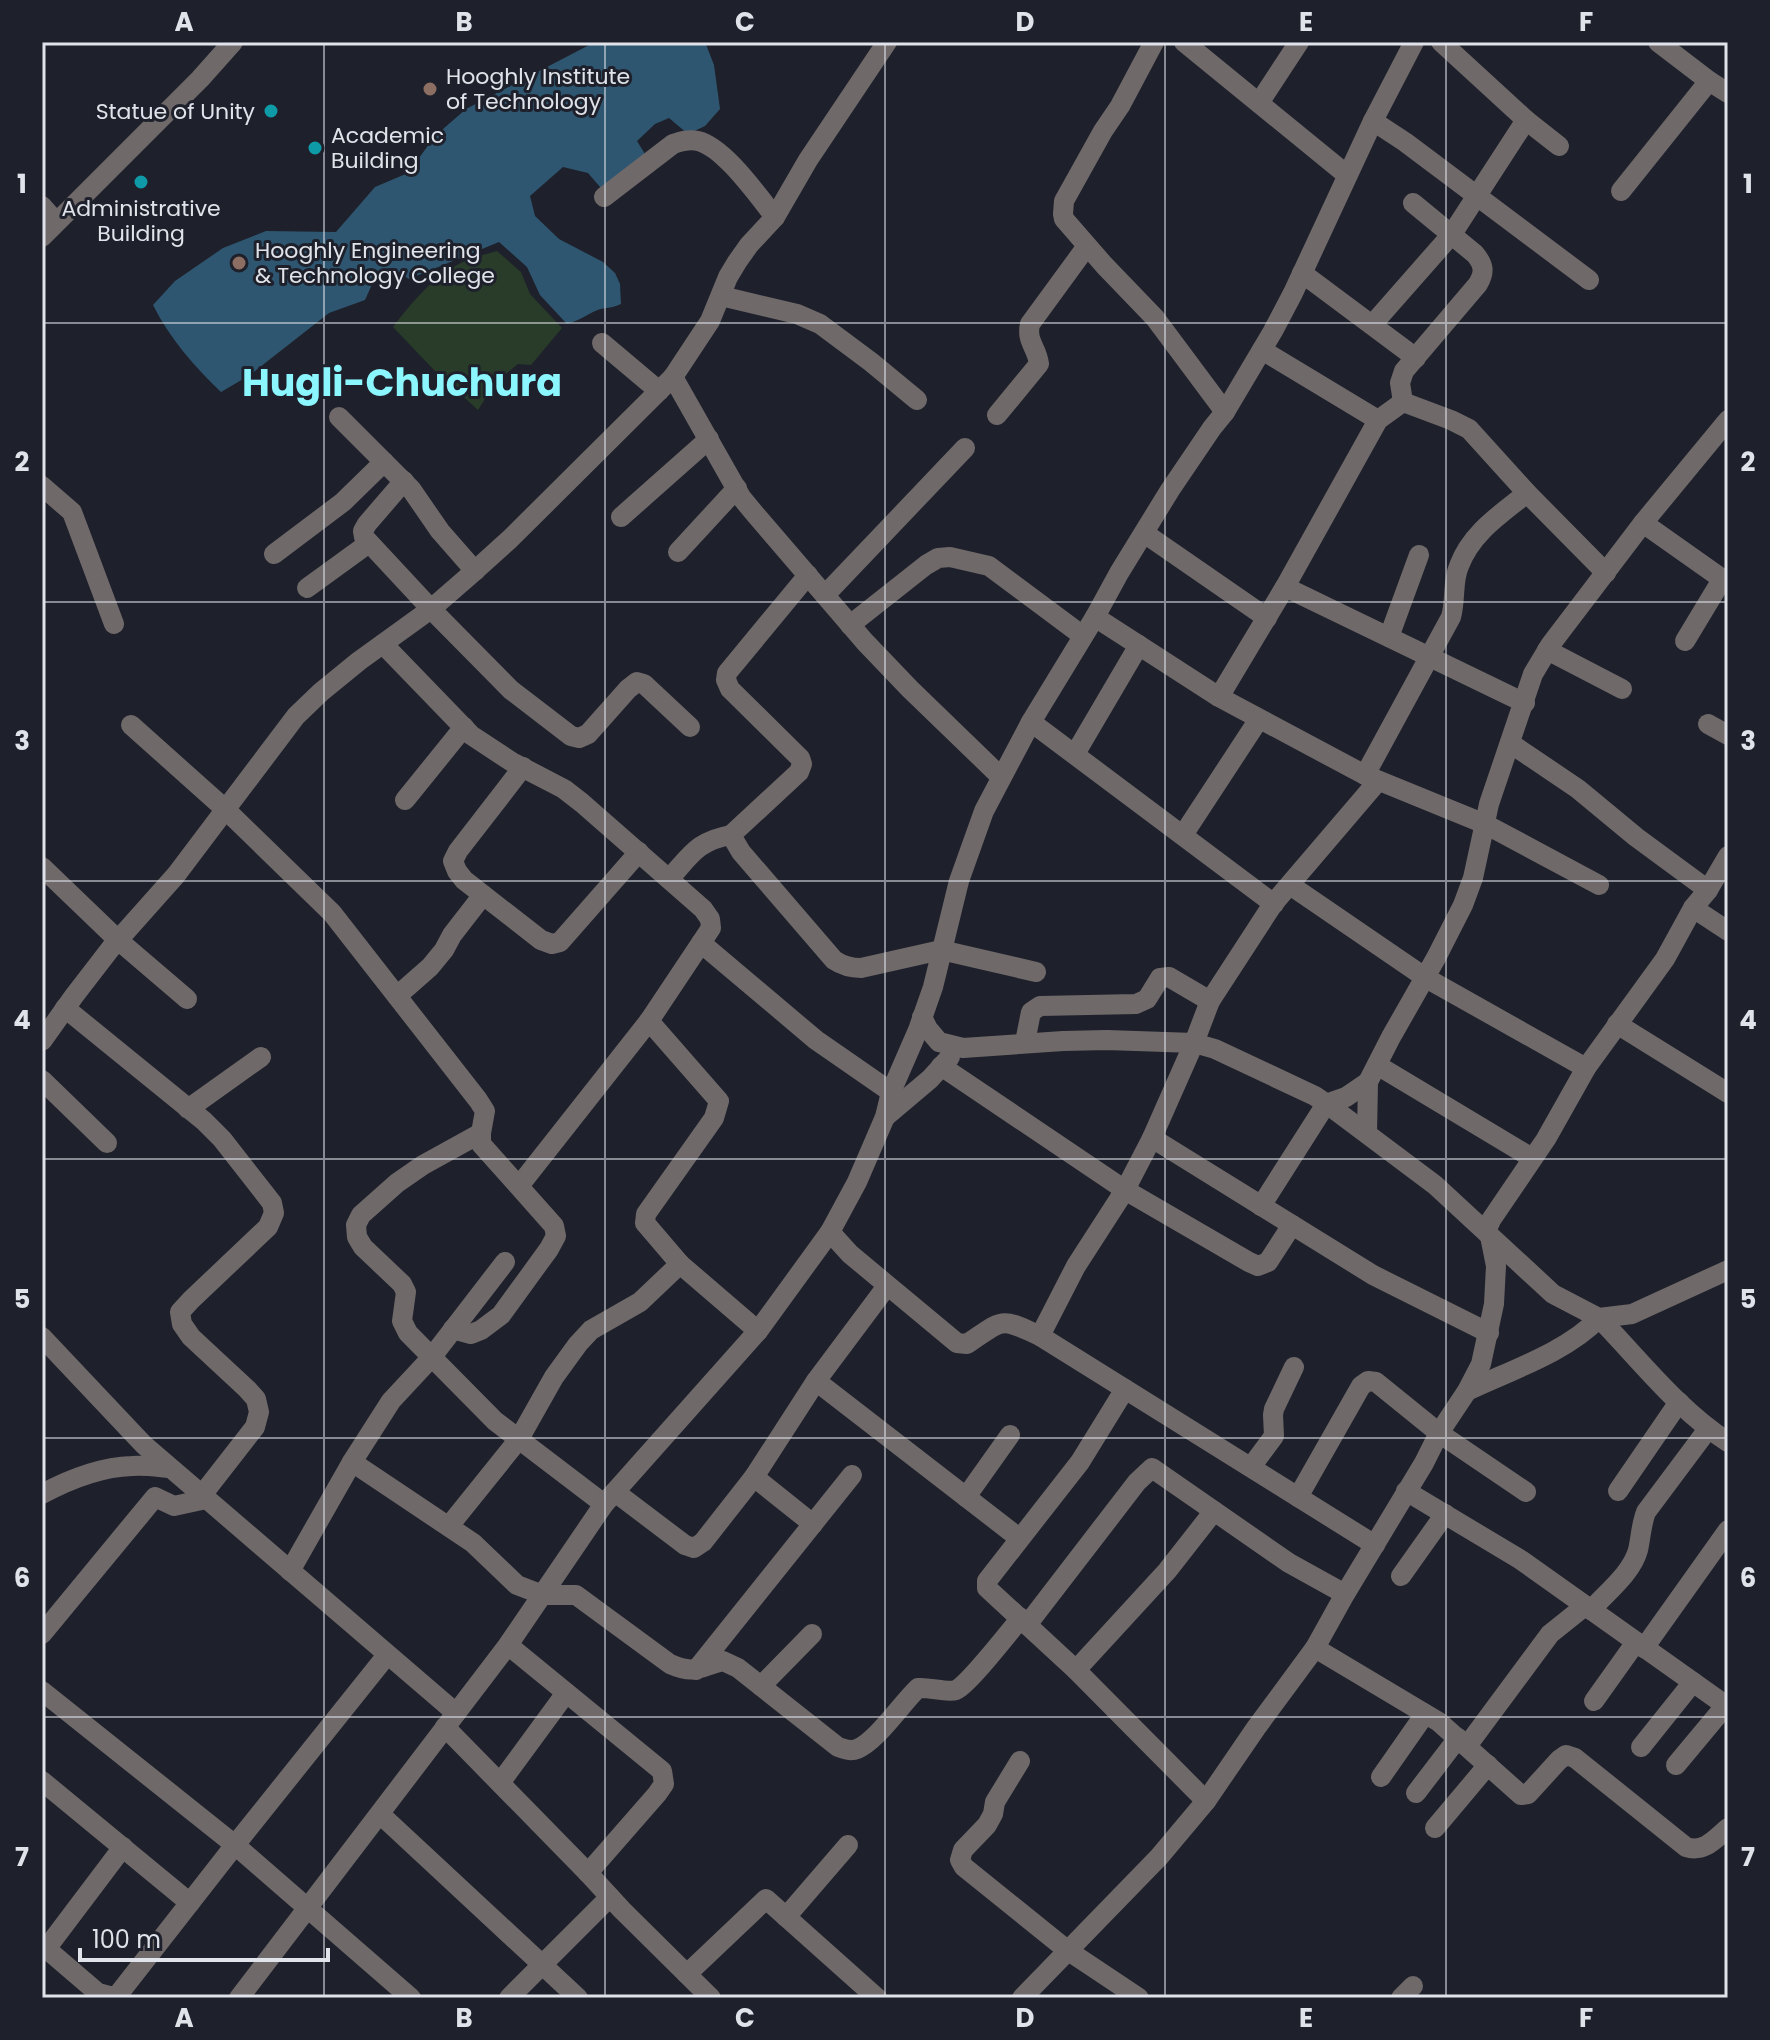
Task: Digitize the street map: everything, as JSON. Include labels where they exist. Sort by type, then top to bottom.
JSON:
[{"type":"street","points":[[42,206],[49,229],[200,79],[233,42]]},
{"type":"street","points":[[1154,42],[1064,201],[1063,214],[1087,246],[1155,318],[1225,412]]},
{"type":"street","points":[[1184,42],[1347,175]]},
{"type":"street","points":[[1259,103],[1299,42]]},
{"type":"street","points":[[239,1998],[508,1645],[610,1498],[758,1331],[830,1232],[857,1182],[885,1117],[891,1092],[933,987],[953,902],[984,811],[1031,722],[1119,573],[1262,350],[1413,42]]},
{"type":"street","points":[[1441,42],[1559,146]]},
{"type":"street","points":[[1658,42],[1728,93]]},
{"type":"street","points":[[42,1041],[118,940],[176,875],[296,716],[321,692],[431,609],[475,571],[666,384],[700,339],[728,277],[743,253],[775,217],[808,160],[887,45]]},
{"type":"street","points":[[1621,191],[1709,81]]},
{"type":"street","points":[[1372,325],[1452,234],[1526,120]]},
{"type":"street","points":[[1373,121],[1589,280]]},
{"type":"street","points":[[604,197],[673,144],[685,140],[698,141],[712,146],[725,158],[775,217]]},
{"type":"street","points":[[1403,402],[1400,383],[1404,371],[1483,275],[1482,262],[1413,203]]},
{"type":"street","points":[[997,415],[1039,364],[1038,354],[1028,334],[1030,324],[1087,246]]},
{"type":"street","points":[[1302,273],[1416,358]]},
{"type":"street","points":[[721,296],[797,314],[820,324],[917,400]]},
{"type":"street","points":[[602,343],[666,384],[709,439],[755,514],[850,625],[910,689],[1001,777]]},
{"type":"street","points":[[1262,350],[1378,420]]},
{"type":"street","points":[[1219,697],[1285,587],[1378,420],[1403,402]]},
{"type":"street","points":[[1403,402],[1469,429],[1606,573]]},
{"type":"street","points":[[339,417],[404,481],[440,531],[475,571]]},
{"type":"street","points":[[1261,1206],[1326,1104],[1346,1097],[1372,1073],[1426,978],[1463,905],[1473,878],[1489,804],[1533,674],[1547,650],[1643,523],[1728,420]]},
{"type":"street","points":[[621,517],[709,439]]},
{"type":"street","points":[[825,595],[965,448]]},
{"type":"street","points":[[274,554],[343,502],[384,462]]},
{"type":"street","points":[[404,481],[367,524],[364,537],[511,690],[571,736],[579,738],[588,734],[637,682],[644,684],[690,727]]},
{"type":"street","points":[[42,486],[72,512],[114,624]]},
{"type":"street","points":[[678,552],[737,488]]},
{"type":"street","points":[[1040,1336],[1076,1266],[1125,1190],[1152,1138],[1210,1001],[1274,904],[1372,778],[1451,617],[1458,567],[1471,543],[1480,531],[1527,493]]},
{"type":"street","points":[[1643,523],[1725,581],[1685,641]]},
{"type":"street","points":[[1144,533],[1267,618]]},
{"type":"street","points":[[307,588],[369,543]]},
{"type":"street","points":[[1389,637],[1419,555]]},
{"type":"street","points":[[850,625],[926,565],[938,558],[950,557],[989,566],[1083,636]]},
{"type":"street","points":[[669,879],[696,849],[713,838],[731,835],[799,772],[802,764],[800,758],[730,689],[726,680],[727,673],[808,575]]},
{"type":"street","points":[[1285,587],[1525,703]]},
{"type":"street","points":[[1095,617],[1219,697],[1259,719],[1372,778],[1485,824],[1599,885]]},
{"type":"street","points":[[383,644],[471,735],[573,796],[703,909],[710,919],[711,928],[649,1021],[519,1186]]},
{"type":"street","points":[[1075,754],[1139,645]]},
{"type":"street","points":[[1547,650],[1622,689]]},
{"type":"street","points":[[1183,835],[1259,719]]},
{"type":"street","points":[[1031,722],[1274,904]]},
{"type":"street","points":[[1708,724],[1728,735]]},
{"type":"street","points":[[131,725],[225,809],[332,913],[485,1111],[481,1144],[554,1226],[556,1236],[549,1249],[501,1315],[471,1334],[453,1329]]},
{"type":"street","points":[[405,800],[464,727]]},
{"type":"street","points":[[1510,743],[1578,789],[1708,890]]},
{"type":"street","points":[[523,767],[453,861],[464,880],[541,940],[552,944],[560,942],[639,852]]},
{"type":"street","points":[[731,835],[751,864],[834,960],[843,966],[861,968],[941,950],[1036,972]]},
{"type":"street","points":[[1022,1998],[1159,1857],[1206,1801],[1315,1648],[1481,1364],[1494,1304],[1496,1266],[1488,1234],[1491,1220],[1546,1139],[1586,1068],[1665,959],[1693,908],[1728,856]]},
{"type":"street","points":[[42,867],[118,940],[187,999]]},
{"type":"street","points":[[1290,885],[1426,978],[1586,1068]]},
{"type":"street","points":[[397,996],[430,967],[483,895]]},
{"type":"street","points":[[1693,908],[1728,931]]},
{"type":"street","points":[[701,943],[816,1040],[891,1092]]},
{"type":"street","points":[[1025,1042],[1031,1012],[1040,1006],[1136,1004],[1147,999],[1160,978],[1169,977],[1210,1001]]},
{"type":"street","points":[[42,1634],[155,1497],[174,1506],[204,1497],[255,1427],[259,1412],[256,1399],[191,1337],[182,1324],[180,1312],[268,1227],[274,1213],[272,1203],[222,1139],[65,1008]]},
{"type":"street","points":[[922,1017],[939,1042],[963,1048],[1025,1042],[1107,1040],[1194,1043],[1215,1049],[1315,1096],[1435,1185],[1553,1294],[1599,1318],[1679,1402],[1708,1429],[1728,1442]]},
{"type":"street","points":[[649,1021],[719,1101],[714,1118],[646,1214],[645,1223],[680,1264],[758,1331]]},
{"type":"street","points":[[1617,1024],[1728,1093]]},
{"type":"street","points":[[885,1117],[963,1048]]},
{"type":"street","points":[[188,1109],[261,1057]]},
{"type":"street","points":[[941,1066],[1125,1190],[1249,1262],[1258,1266],[1268,1262],[1292,1225]]},
{"type":"street","points":[[1367,1133],[1372,1073]]},
{"type":"street","points":[[1372,1073],[1532,1158]]},
{"type":"street","points":[[42,1080],[107,1143]]},
{"type":"street","points":[[481,1133],[397,1183],[361,1215],[356,1225],[357,1237],[363,1247],[402,1284],[406,1292],[402,1321],[408,1333],[495,1421],[685,1545],[694,1548],[703,1542],[754,1477],[816,1381],[887,1286]]},
{"type":"street","points":[[1152,1138],[1373,1275],[1489,1333]]},
{"type":"street","points":[[830,1232],[850,1254],[957,1343],[967,1344],[994,1324],[1008,1322],[1040,1336],[1375,1545]]},
{"type":"street","points":[[290,1571],[391,1401],[431,1358],[505,1262]]},
{"type":"street","points":[[449,1526],[519,1439],[554,1377],[578,1344],[591,1330],[640,1302],[680,1264]]},
{"type":"street","points":[[1467,1391],[1558,1349],[1586,1331],[1599,1318],[1632,1314],[1728,1270]]},
{"type":"street","points":[[42,1337],[170,1468],[387,1655],[451,1720],[500,1783],[711,1998]]},
{"type":"street","points":[[1251,1467],[1274,1436],[1274,1409],[1294,1367]]},
{"type":"street","points":[[816,1381],[1019,1538]]},
{"type":"street","points":[[1298,1497],[1361,1386],[1368,1381],[1376,1382],[1439,1433],[1526,1492]]},
{"type":"street","points":[[1125,1389],[1080,1462],[987,1581],[987,1588],[1076,1670],[1206,1801]]},
{"type":"street","points":[[1618,1491],[1679,1402]]},
{"type":"street","points":[[1416,1793],[1463,1742],[1550,1634],[1588,1608],[1631,1564],[1638,1551],[1646,1512],[1708,1429]]},
{"type":"street","points":[[966,1497],[1010,1435]]},
{"type":"street","points":[[352,1462],[473,1543],[517,1585],[543,1595],[576,1595],[670,1664],[682,1669],[696,1670],[723,1661],[738,1668],[838,1747],[849,1751],[859,1749],[871,1740],[918,1688],[948,1691],[958,1689],[970,1678],[1024,1622],[1137,1482],[1152,1468],[1289,1563],[1345,1594]]},
{"type":"street","points":[[42,1494],[81,1475],[107,1469],[134,1465],[170,1468]]},
{"type":"street","points":[[696,1670],[852,1475]]},
{"type":"street","points":[[754,1477],[813,1524]]},
{"type":"street","points":[[1406,1491],[1521,1560],[1693,1682],[1726,1701],[1676,1765]]},
{"type":"street","points":[[1076,1670],[1167,1571],[1214,1511]]},
{"type":"street","points":[[1401,1576],[1445,1514]]},
{"type":"street","points":[[1594,1701],[1728,1530]]},
{"type":"street","points":[[761,1686],[812,1634]]},
{"type":"street","points":[[508,1645],[662,1771],[664,1784],[588,1873]]},
{"type":"street","points":[[1315,1648],[1425,1714],[1463,1742],[1521,1795],[1528,1794],[1566,1755],[1686,1847],[1700,1849],[1728,1828]]},
{"type":"street","points":[[123,1847],[44,1947],[98,1993],[109,1996],[117,1996],[387,1655]]},
{"type":"street","points":[[1641,1747],[1693,1682]]},
{"type":"street","points":[[42,1691],[235,1845],[411,1998]]},
{"type":"street","points":[[500,1783],[566,1693]]},
{"type":"street","points":[[1381,1777],[1425,1714]]},
{"type":"street","points":[[1020,1761],[995,1802],[987,1825],[963,1850],[960,1860],[964,1867],[1067,1950],[1139,1998]]},
{"type":"street","points":[[1435,1828],[1488,1765]]},
{"type":"street","points":[[42,1781],[190,1903]]},
{"type":"street","points":[[380,1814],[578,1998]]},
{"type":"street","points":[[786,1917],[848,1845]]},
{"type":"street","points":[[509,1998],[610,1897]]},
{"type":"street","points":[[687,1974],[766,1899],[877,1998]]},
{"type":"green space","points":[[497,251],[521,272],[530,294],[562,328],[531,365],[518,364],[495,383],[478,410],[393,327],[416,298],[443,274],[465,261]]},
{"type":"water","points":[[595,42],[705,42],[714,65],[720,109],[705,126],[688,134],[669,118],[655,124],[637,141],[645,154],[601,188],[588,173],[563,167],[530,196],[535,216],[559,239],[603,262],[615,273],[620,284],[621,304],[596,310],[567,324],[540,295],[527,267],[499,242],[409,279],[391,268],[374,280],[365,300],[329,313],[250,375],[221,392],[175,341],[153,305],[175,281],[223,248],[266,231],[336,232],[375,187],[408,173],[435,136],[466,109]]},
{"type":"place","name":"Hooghly Institute of Technology","points":[[430,89]]},
{"type":"place","name":"Statue of Unity","points":[[271,111]]},
{"type":"place","name":"Academic Building","points":[[315,148]]},
{"type":"place","name":"Administrative Building","points":[[141,182]]},
{"type":"place","name":"Hooghly Engineering & Technology College","points":[[239,263]]},
{"type":"district","name":"Hugli-Chuchura","points":[[402,383]]}]
